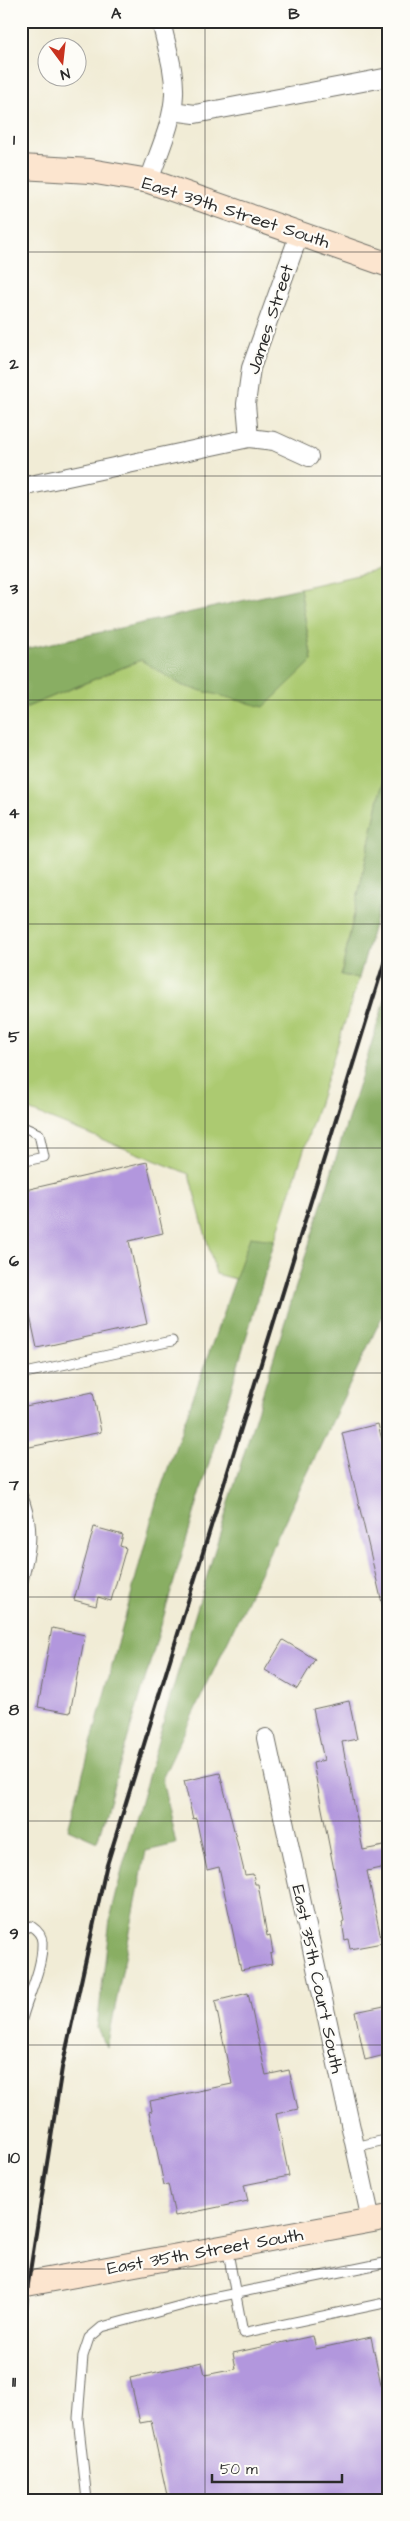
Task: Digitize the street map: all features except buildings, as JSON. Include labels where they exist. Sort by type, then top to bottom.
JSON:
[{"type":"main road","name":"East 39th Street South","points":[[21,167],[90,171],[148,181],[300,232],[389,265]]},
{"type":"main road","name":"East 35th Street South","points":[[21,2285],[380,2219]]},
{"type":"street","points":[[148,181],[172,110],[173,74],[161,21]]},
{"type":"street","points":[[172,110],[195,114],[389,77]]},
{"type":"street","name":"James Street","points":[[249,438],[246,404],[251,368],[300,232]]},
{"type":"street","points":[[21,487],[249,438],[274,441],[309,457]]},
{"type":"street","name":"East 35th Court South","points":[[266,1738],[355,2147],[380,2219]]},
{"type":"lane","points":[[21,1126],[39,1134],[44,1158],[21,1162]]},
{"type":"lane","points":[[21,1374],[172,1341]]},
{"type":"lane","points":[[21,1492],[29,1510],[32,1548],[21,1588]]},
{"type":"lane","points":[[21,1929],[31,1926],[38,1932],[42,1941],[37,1975],[21,2023]]},
{"type":"lane","points":[[21,1994],[26,2005]]},
{"type":"lane","points":[[355,2147],[389,2139]]},
{"type":"lane","points":[[227,2247],[243,2333],[389,2302]]},
{"type":"lane","points":[[87,2500],[78,2418],[83,2356],[88,2338],[102,2327],[118,2321],[198,2301],[235,2295],[389,2262]]},
{"type":"green space","points":[[389,568],[389,751],[341,975],[359,978],[275,1240],[250,1238],[236,1279],[216,1274],[189,1174],[21,1107],[21,706],[27,707],[141,660],[183,686],[312,661],[300,588]]},
{"type":"green space","points":[[300,588],[312,661],[264,707],[183,686],[141,660],[27,707],[21,706],[21,650]]},
{"type":"green space","points":[[389,751],[389,872],[359,978],[341,975]]},
{"type":"green space","points":[[389,987],[389,1302],[162,1779],[176,1844],[146,1851],[107,2048],[97,2028],[110,1919],[123,1866],[168,1705],[241,1463]]},
{"type":"green space","points":[[250,1237],[275,1240],[97,1842],[68,1829],[157,1499]]},
{"type":"railway","points":[[21,2371],[28,2284],[62,2068],[106,1868],[389,947]]}]
